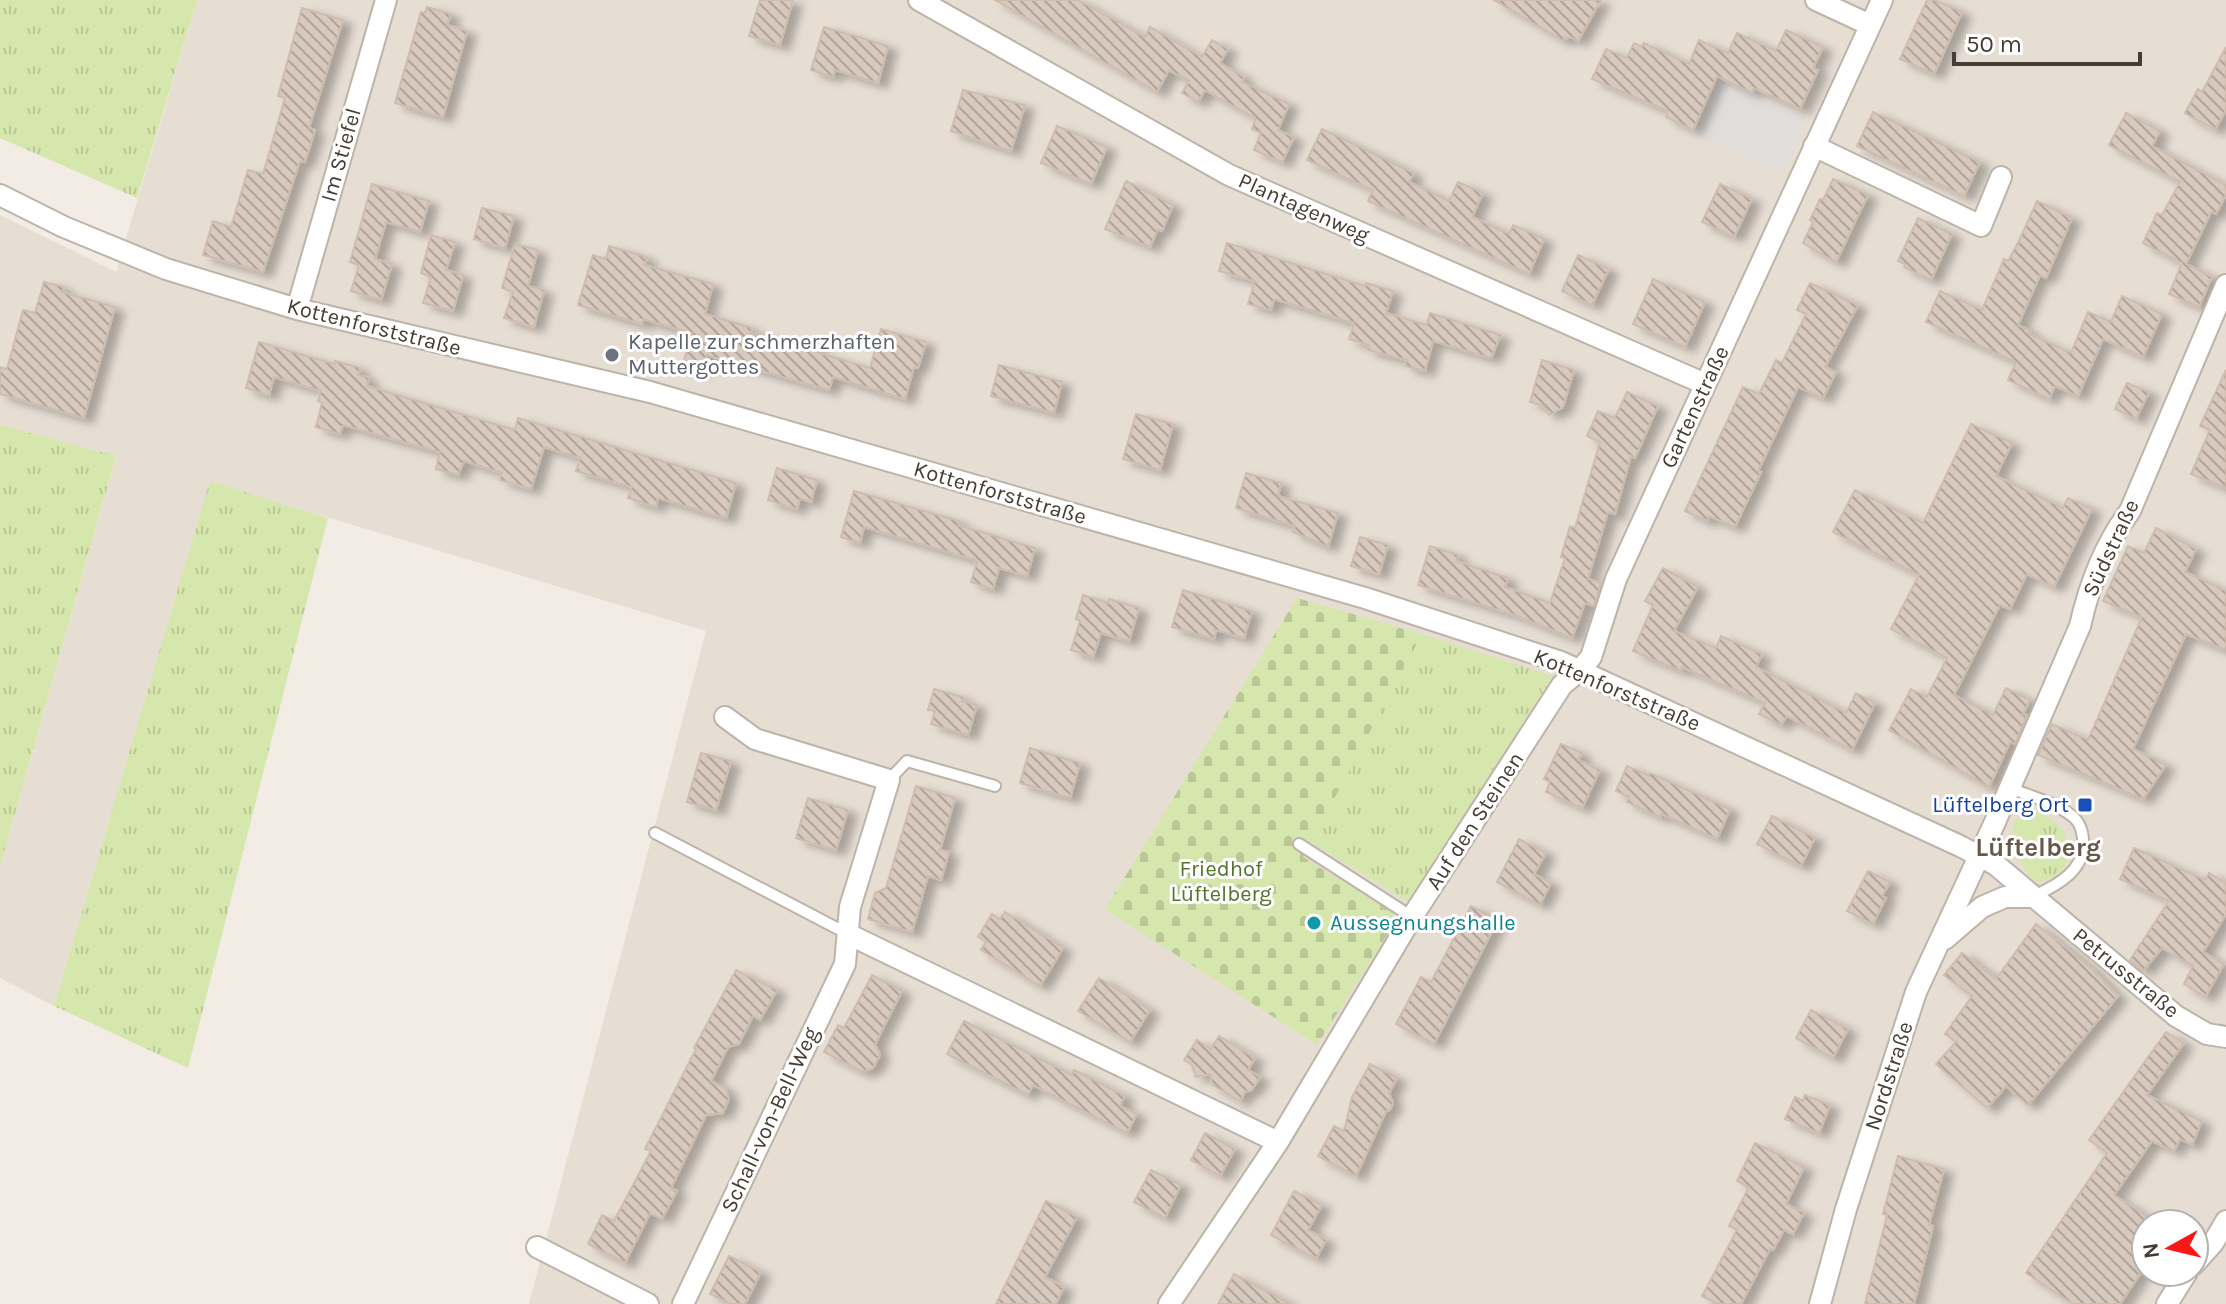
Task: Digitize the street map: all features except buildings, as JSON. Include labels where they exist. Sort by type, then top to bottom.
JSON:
[{"type":"street","name":"Im Stiefel","points":[[297,309],[386,0]]},
{"type":"street","name":"Plantagenweg","points":[[919,0],[1229,175],[1705,384]]},
{"type":"street","points":[[1816,0],[1870,25]]},
{"type":"street","name":"Gartenstraße","points":[[1580,670],[1591,657],[1616,579],[1882,0]]},
{"type":"street","points":[[1814,146],[1981,226],[2001,177]]},
{"type":"street","name":"Kottenforststraße","points":[[0,195],[64,227],[166,269],[297,309],[650,392],[1365,598],[1580,670],[1979,855]]},
{"type":"street","name":"Südstraße","points":[[1979,855],[2080,626],[2086,598],[2117,528],[2130,511],[2226,285]]},
{"type":"street","name":"Auf den Steinen","points":[[1169,1304],[1278,1142],[1412,917],[1562,685],[1580,670]]},
{"type":"street","points":[[725,717],[755,739],[889,780]]},
{"type":"street","name":"Schall-von-Bell-Weg","points":[[683,1304],[845,964],[850,907],[889,780]]},
{"type":"street","name":"Petrusstraße","points":[[1979,855],[1996,865],[2176,1016],[2207,1034],[2226,1037]]},
{"type":"street","name":"Nordstraße","points":[[1820,1304],[1887,1078],[1916,992],[1942,942],[1979,855]]},
{"type":"street","points":[[1942,942],[1982,907],[2005,897],[2032,897]]},
{"type":"street","points":[[848,934],[1278,1142]]},
{"type":"street","points":[[2210,1246],[2226,1221]]},
{"type":"street","points":[[537,1247],[648,1304]]},
{"type":"lane","points":[[889,780],[907,761],[995,786]]},
{"type":"lane","points":[[2010,788],[2071,814],[2081,826],[2084,844],[2078,867],[2056,886],[2032,897]]},
{"type":"lane","points":[[655,833],[848,934]]},
{"type":"lane","points":[[1299,844],[1412,917]]},
{"type":"shaded area","points":[[197,0],[2226,0],[2226,1304],[529,1304],[706,631],[210,482],[54,1006],[0,978],[0,866],[116,457],[0,425],[0,215],[116,272]]},
{"type":"shaded area","points":[[1720,79],[1807,118],[1783,173],[1696,135]]},
{"type":"green space","points":[[0,0],[197,0],[137,198],[0,138]]},
{"type":"green space","points":[[0,425],[116,456],[0,866]]},
{"type":"green space","points":[[210,481],[328,518],[188,1068],[54,1006]]},
{"type":"green space","name":"Friedhof Lüftelberg","points":[[1297,598],[1422,634],[1303,857],[1399,916],[1317,1045],[1105,909]]},
{"type":"green space","points":[[1422,634],[1553,676],[1408,901],[1310,842]]},
{"type":"green space","points":[[2030,811],[2046,816],[2058,825],[2069,848],[2062,870],[2051,878],[2036,882],[2020,861],[2013,837],[2015,819]]},
{"type":"place","name":"Kapelle zur schmerzhaften Muttergottes","points":[[612,355]]},
{"type":"place","name":"Lüftelberg Ort","points":[[2085,805]]},
{"type":"place","name":"Aussegnungshalle","points":[[1314,923]]},
{"type":"district","name":"Lüftelberg","points":[[2038,847]]}]
